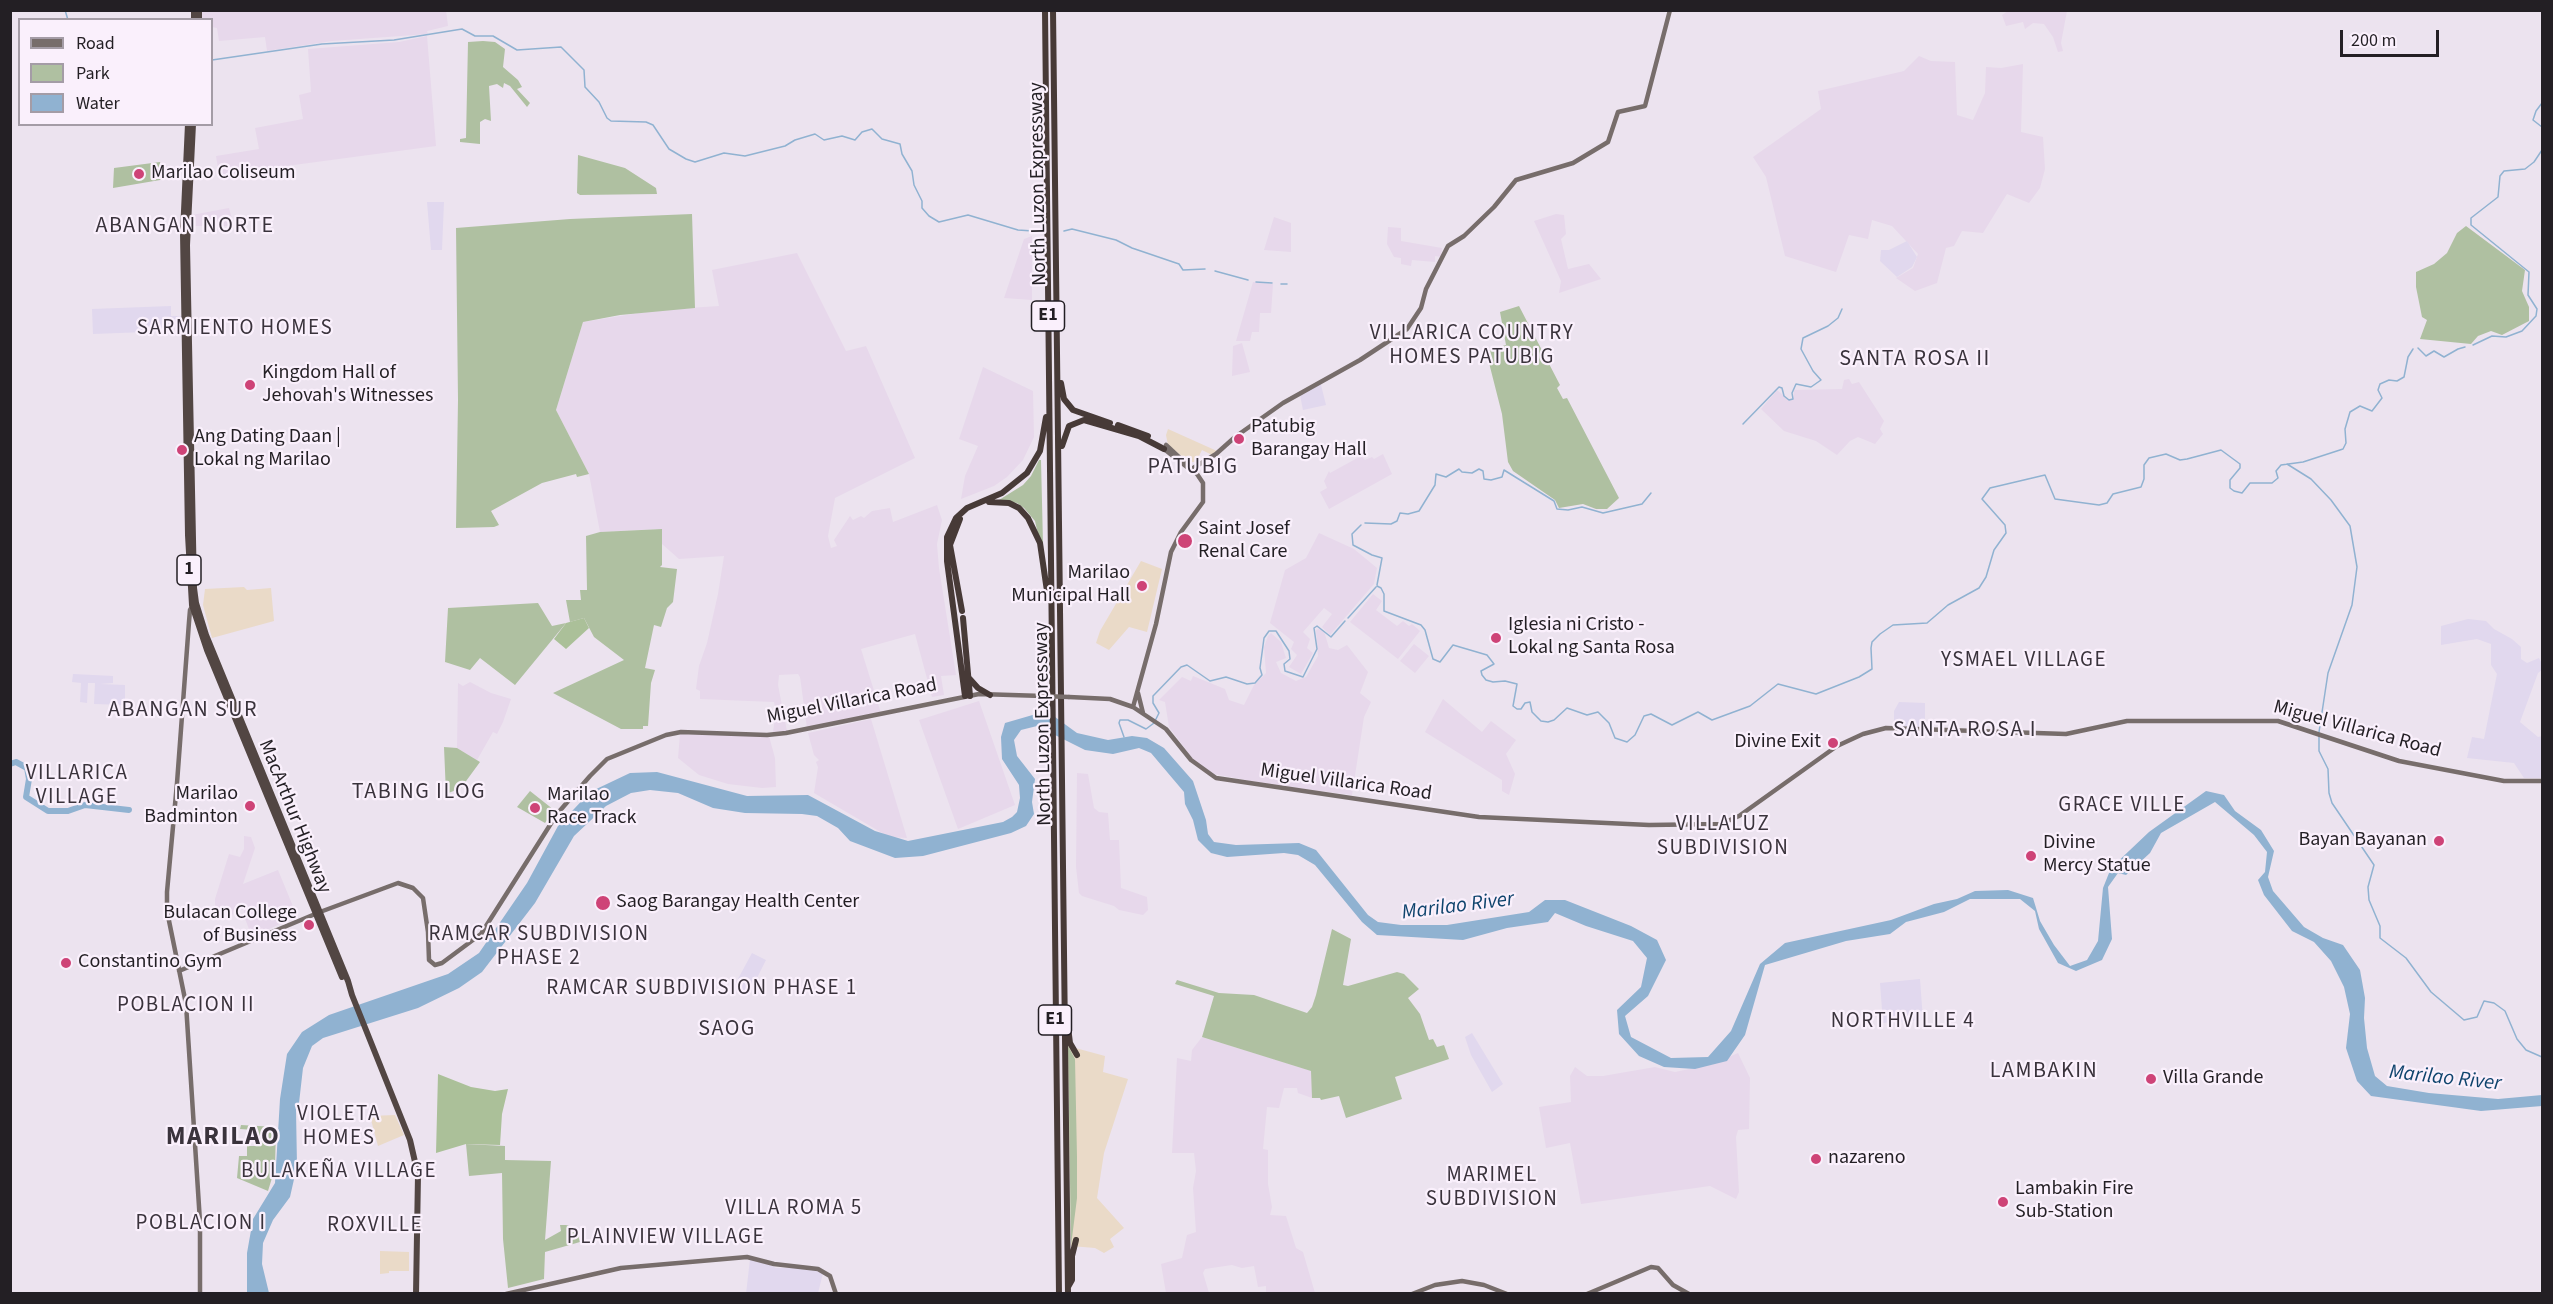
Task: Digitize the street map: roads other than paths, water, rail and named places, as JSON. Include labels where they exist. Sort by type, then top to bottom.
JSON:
[{"type":"highway","name":"North Luzon Expressway","points":[[1045,10],[1059,1293]]},
{"type":"highway","name":"North Luzon Expressway","points":[[1053,10],[1067,1290]]},
{"type":"highway","name":"MacArthur Highway","points":[[188,126],[183,240],[188,535],[194,604],[405,1126],[415,1157],[418,1184],[416,1293]]},
{"type":"highway","name":"MacArthur Highway","points":[[193,126],[187,247],[194,604]]},
{"type":"highway","points":[[1057,365],[1063,396],[1070,407],[1080,414],[1110,423]]},
{"type":"highway","points":[[968,696],[947,561],[946,537],[962,512],[975,503],[1008,490],[1031,468],[1042,446],[1048,396]]},
{"type":"highway","points":[[1059,468],[1066,431],[1073,423],[1080,420],[1139,436],[1165,447]]},
{"type":"highway","points":[[1118,425],[1141,432],[1165,447]]},
{"type":"highway","points":[[968,696],[962,615],[950,545],[952,535],[961,518],[972,508],[987,502],[1001,502],[1014,505],[1023,511],[1035,530],[1044,564],[1050,621]]},
{"type":"highway","points":[[968,676],[978,688],[990,694]]},
{"type":"highway","points":[[1064,1023],[1068,1028],[1070,1043],[1077,1055]]},
{"type":"highway","points":[[1067,1290],[1072,1280],[1072,1257],[1076,1240]]},
{"type":"main road","points":[[1191,469],[1216,454],[1283,402],[1360,360],[1407,329],[1417,317],[1426,289],[1451,242],[1470,230],[1499,202],[1519,178],[1573,163],[1605,145],[1610,140],[1618,112],[1645,106],[1670,10]]},
{"type":"main road","points":[[1133,707],[1156,624],[1171,552],[1181,532],[1203,502],[1203,483],[1197,474],[1165,447]]},
{"type":"main road","points":[[194,604],[188,632],[167,911],[186,1004],[200,1222],[200,1293]]},
{"type":"main road","points":[[1116,700],[1130,700],[1138,690]]},
{"type":"main road","points":[[1138,690],[1143,713]]},
{"type":"main road","name":"Miguel Villarica Road","points":[[318,913],[391,884],[401,883],[409,886],[423,898],[429,960],[435,965],[442,963],[481,934],[557,814],[607,759],[666,735],[681,732],[767,735],[798,732],[968,696],[990,694],[1116,700],[1133,707],[1160,725],[1191,760],[1216,778],[1479,817],[1649,825],[1705,826],[1728,822],[1837,746],[1863,734],[1886,728],[2066,734],[2127,721],[2206,723],[2278,721],[2399,761],[2504,781],[2542,781]]},
{"type":"main road","points":[[180,971],[318,913]]},
{"type":"main road","points":[[506,1293],[632,1266],[747,1257],[774,1264],[818,1269],[830,1276],[836,1293]]},
{"type":"main road","points":[[1587,1293],[1651,1267],[1658,1268],[1673,1286],[1689,1293]]},
{"type":"main road","points":[[1412,1293],[1435,1285],[1460,1281],[1484,1285],[1507,1293]]},
{"type":"water","points":[[1036,714],[1055,717],[1077,733],[1108,740],[1132,736],[1147,738],[1164,748],[1193,781],[1206,820],[1208,834],[1214,842],[1236,845],[1299,843],[1316,850],[1368,915],[1378,922],[1401,925],[1447,925],[1529,912],[1545,900],[1565,900],[1631,926],[1657,940],[1666,960],[1648,996],[1625,1016],[1631,1037],[1671,1058],[1708,1057],[1731,1031],[1760,964],[1785,943],[1891,920],[1975,891],[2008,890],[2033,898],[2040,921],[2070,966],[2087,960],[2098,941],[2103,888],[2111,868],[2149,832],[2206,791],[2224,795],[2235,811],[2261,830],[2274,851],[2268,877],[2273,891],[2304,927],[2323,938],[2343,945],[2360,970],[2365,998],[2367,1048],[2375,1076],[2387,1086],[2429,1093],[2498,1099],[2542,1095],[2542,1106],[2481,1111],[2371,1096],[2357,1081],[2346,1048],[2350,1014],[2344,987],[2331,961],[2314,942],[2292,931],[2264,895],[2258,880],[2265,872],[2267,852],[2254,835],[2215,802],[2161,833],[2150,853],[2126,875],[2118,873],[2108,887],[2112,939],[2102,960],[2076,971],[2058,963],[2039,929],[2035,911],[2020,899],[1970,899],[1944,912],[1906,922],[1890,934],[1846,941],[1765,965],[1745,1035],[1727,1061],[1695,1069],[1664,1067],[1639,1056],[1619,1034],[1617,1010],[1641,987],[1647,958],[1633,941],[1555,913],[1548,922],[1507,928],[1463,940],[1377,935],[1362,922],[1315,865],[1298,855],[1284,853],[1227,857],[1211,853],[1198,840],[1193,820],[1185,804],[1184,792],[1151,753],[1139,748],[1113,754],[1085,750],[1037,726],[1021,730],[1014,740],[1017,756],[1035,779],[1032,802],[1034,814],[1026,826],[1011,833],[923,856],[895,858],[850,841],[838,828],[817,816],[745,813],[713,808],[678,793],[650,790],[631,793],[606,806],[574,836],[535,903],[482,972],[459,988],[418,1008],[323,1038],[312,1046],[303,1068],[299,1103],[296,1110],[297,1166],[290,1197],[273,1220],[263,1243],[262,1264],[269,1293],[247,1294],[247,1253],[253,1219],[275,1183],[280,1099],[287,1054],[302,1032],[329,1015],[448,974],[479,953],[527,883],[558,826],[590,792],[630,773],[657,772],[747,796],[808,795],[875,831],[908,841],[1003,822],[1012,817],[1017,812],[1020,798],[1019,785],[1002,759],[1001,737],[1005,723]]},
{"type":"waterway","points":[[65,10],[67,18]]},
{"type":"waterway","points":[[213,60],[322,44],[394,40],[462,29],[475,36],[493,36],[517,50],[561,47],[584,70],[585,87],[599,102],[607,118],[611,121],[646,122],[653,125],[669,149],[686,159],[695,162],[724,153],[745,156],[785,146],[795,140],[815,134],[824,140],[842,136],[855,140],[862,132],[872,129],[882,139],[900,144],[902,154],[912,171],[914,185],[922,201],[922,208],[929,216],[939,222],[968,215],[1018,230],[1033,231]]},
{"type":"waterway","points":[[2542,103],[2533,120],[2542,127]]},
{"type":"waterway","points":[[2473,345],[2492,336],[2506,337],[2522,331],[2536,316],[2537,309],[2528,295],[2529,272],[2471,225],[2471,218],[2498,197],[2500,176],[2504,171],[2525,169],[2534,162],[2542,150]]},
{"type":"waterway","points":[[1064,231],[1072,229],[1116,240],[1179,264],[1183,270],[1205,269]]},
{"type":"waterway","points":[[1215,271],[1248,280]]},
{"type":"waterway","points":[[1256,282],[1272,283]]},
{"type":"waterway","points":[[1281,284],[1287,284]]},
{"type":"waterway","points":[[1743,424],[1779,387],[1789,400],[1793,399],[1792,393],[1796,384],[1811,387],[1821,380],[1813,371],[1801,349],[1803,338],[1828,326],[1838,318],[1842,309]]},
{"type":"waterway","points":[[2418,348],[2426,356],[2434,351],[2444,357],[2465,347]]},
{"type":"waterway","points":[[1377,586],[1384,594],[1384,611],[1421,625],[1425,630],[1433,659],[1440,662],[1453,645],[1487,655],[1494,664],[1481,671],[1482,675],[1486,680],[1493,682],[1505,681],[1517,684],[1513,706],[1517,709],[1521,709],[1525,703],[1530,702],[1532,712],[1541,721],[1548,722],[1554,720],[1567,708],[1587,715],[1598,712],[1609,723],[1615,738],[1627,742],[1635,735],[1644,716],[1651,714],[1672,725],[1698,712],[1712,720],[1750,706],[1778,684],[1816,694],[1859,677],[1872,669],[1872,642],[1880,634],[1893,625],[1927,623],[1948,605],[1979,588],[1986,577],[1994,550],[2006,533],[2005,525],[1982,499],[1990,488],[2045,475],[2055,499],[2099,505],[2107,503],[2113,494],[2141,487],[2144,479],[2144,465],[2149,458],[2166,454],[2180,460],[2221,450],[2240,464],[2240,468],[2230,480],[2230,488],[2242,493],[2250,483],[2272,483],[2278,478],[2276,471],[2281,465],[2303,462],[2343,449],[2346,443],[2345,429],[2350,412],[2360,406],[2372,411],[2382,398],[2378,390],[2380,384],[2389,380],[2397,381],[2404,377],[2408,357],[2413,349]]},
{"type":"waterway","points":[[2287,464],[2311,479],[2331,500],[2350,526],[2357,567],[2352,605],[2328,673],[2319,732]]},
{"type":"waterway","points":[[1365,523],[1391,524],[1397,521],[1400,513],[1408,514],[1419,511],[1435,485],[1436,474],[1446,477],[1459,469],[1462,472],[1472,473],[1479,469],[1483,471],[1484,479],[1491,480],[1502,477],[1504,470],[1554,501],[1557,509],[1568,510],[1582,507],[1603,513],[1642,504],[1651,493]]},
{"type":"waterway","points":[[1361,525],[1352,534],[1353,545],[1382,558],[1377,585]]},
{"type":"waterway","points":[[1348,618],[1376,587]]},
{"type":"waterway","points":[[1124,737],[1120,720],[1128,720],[1146,729],[1154,723],[1159,713],[1153,703],[1153,696],[1181,667],[1187,665],[1210,681],[1226,677],[1247,684],[1255,683],[1262,675],[1260,668],[1264,638],[1269,631],[1276,631],[1289,651],[1290,659],[1284,664],[1285,671],[1303,677],[1317,649],[1314,628],[1317,626],[1331,637],[1345,621]]},
{"type":"waterway","points":[[2319,736],[2319,751],[2328,769],[2329,793],[2332,803],[2374,865],[2368,887],[2369,900],[2380,926],[2380,938],[2406,958],[2431,992],[2464,1020],[2477,1017],[2484,1001],[2494,1003],[2505,1011],[2517,1039],[2526,1050],[2542,1057]]},
{"type":"waterway","points":[[10,764],[16,762],[27,768],[29,779],[26,797],[48,811],[68,811],[85,805],[129,810]]},
{"type":"place","name":"Marilao Coliseum","points":[[139,174]]},
{"type":"place","name":"Kingdom Hall of Jehovah's Witnesses","points":[[250,385]]},
{"type":"place","name":"Patubig Barangay Hall","points":[[1239,439]]},
{"type":"place","name":"Ang Dating Daan | Lokal ng Marilao","points":[[182,450]]},
{"type":"place","name":"Saint Josef Renal Care","points":[[1185,541]]},
{"type":"place","name":"Marilao Municipal Hall","points":[[1142,586]]},
{"type":"place","name":"Iglesia ni Cristo - Lokal ng Santa Rosa","points":[[1496,638]]},
{"type":"place","name":"Divine Exit","points":[[1833,743]]},
{"type":"place","name":"Marilao Badminton","points":[[250,806]]},
{"type":"place","name":"Marilao Race Track","points":[[535,808]]},
{"type":"place","name":"Bayan Bayanan","points":[[2439,841]]},
{"type":"place","name":"Divine Mercy Statue","points":[[2031,856]]},
{"type":"place","name":"Saog Barangay Health Center","points":[[603,903]]},
{"type":"place","name":"Bulacan College of Business","points":[[309,925]]},
{"type":"place","name":"Constantino Gym","points":[[66,963]]},
{"type":"place","name":"Villa Grande","points":[[2151,1079]]},
{"type":"place","name":"nazareno","points":[[1816,1159]]},
{"type":"place","name":"Lambakin Fire Sub-Station","points":[[2003,1202]]},
{"type":"district","name":"ABANGAN NORTE","points":[[185,227]]},
{"type":"district","name":"SARMIENTO HOMES","points":[[235,329]]},
{"type":"district","name":"VILLARICA COUNTRY HOMES PATUBIG","points":[[1472,346]]},
{"type":"district","name":"SANTA ROSA II","points":[[1915,360]]},
{"type":"district","name":"PATUBIG","points":[[1193,468]]},
{"type":"district","name":"YSMAEL VILLAGE","points":[[2024,661]]},
{"type":"district","name":"ABANGAN SUR","points":[[183,711]]},
{"type":"district","name":"SANTA ROSA I","points":[[1965,731]]},
{"type":"district","name":"VILLARICA VILLAGE","points":[[77,786]]},
{"type":"district","name":"TABING ILOG","points":[[419,793]]},
{"type":"district","name":"GRACE VILLE","points":[[2122,806]]},
{"type":"district","name":"VILLALUZ SUBDIVISION","points":[[1723,837]]},
{"type":"district","name":"RAMCAR SUBDIVISION PHASE 2","points":[[539,947]]},
{"type":"district","name":"RAMCAR SUBDIVISION PHASE 1","points":[[702,989]]},
{"type":"district","name":"POBLACION II","points":[[186,1006]]},
{"type":"district","name":"NORTHVILLE 4","points":[[1903,1022]]},
{"type":"district","name":"SAOG","points":[[727,1030]]},
{"type":"district","name":"LAMBAKIN","points":[[2044,1072]]},
{"type":"district","name":"VIOLETA HOMES","points":[[339,1127]]},
{"type":"district","name":"MARILAO","points":[[223,1138]]},
{"type":"district","name":"BULAKEÑA VILLAGE","points":[[339,1172]]},
{"type":"district","name":"MARIMEL SUBDIVISION","points":[[1492,1188]]},
{"type":"district","name":"VILLA ROMA 5","points":[[794,1209]]},
{"type":"district","name":"POBLACION I","points":[[201,1224]]},
{"type":"district","name":"ROXVILLE","points":[[375,1226]]},
{"type":"district","name":"PLAINVIEW VILLAGE","points":[[666,1238]]},
{"type":"water label","name":"Marilao River","points":[[1458,907]]},
{"type":"water label","name":"Marilao River","points":[[2445,1079]]}]
